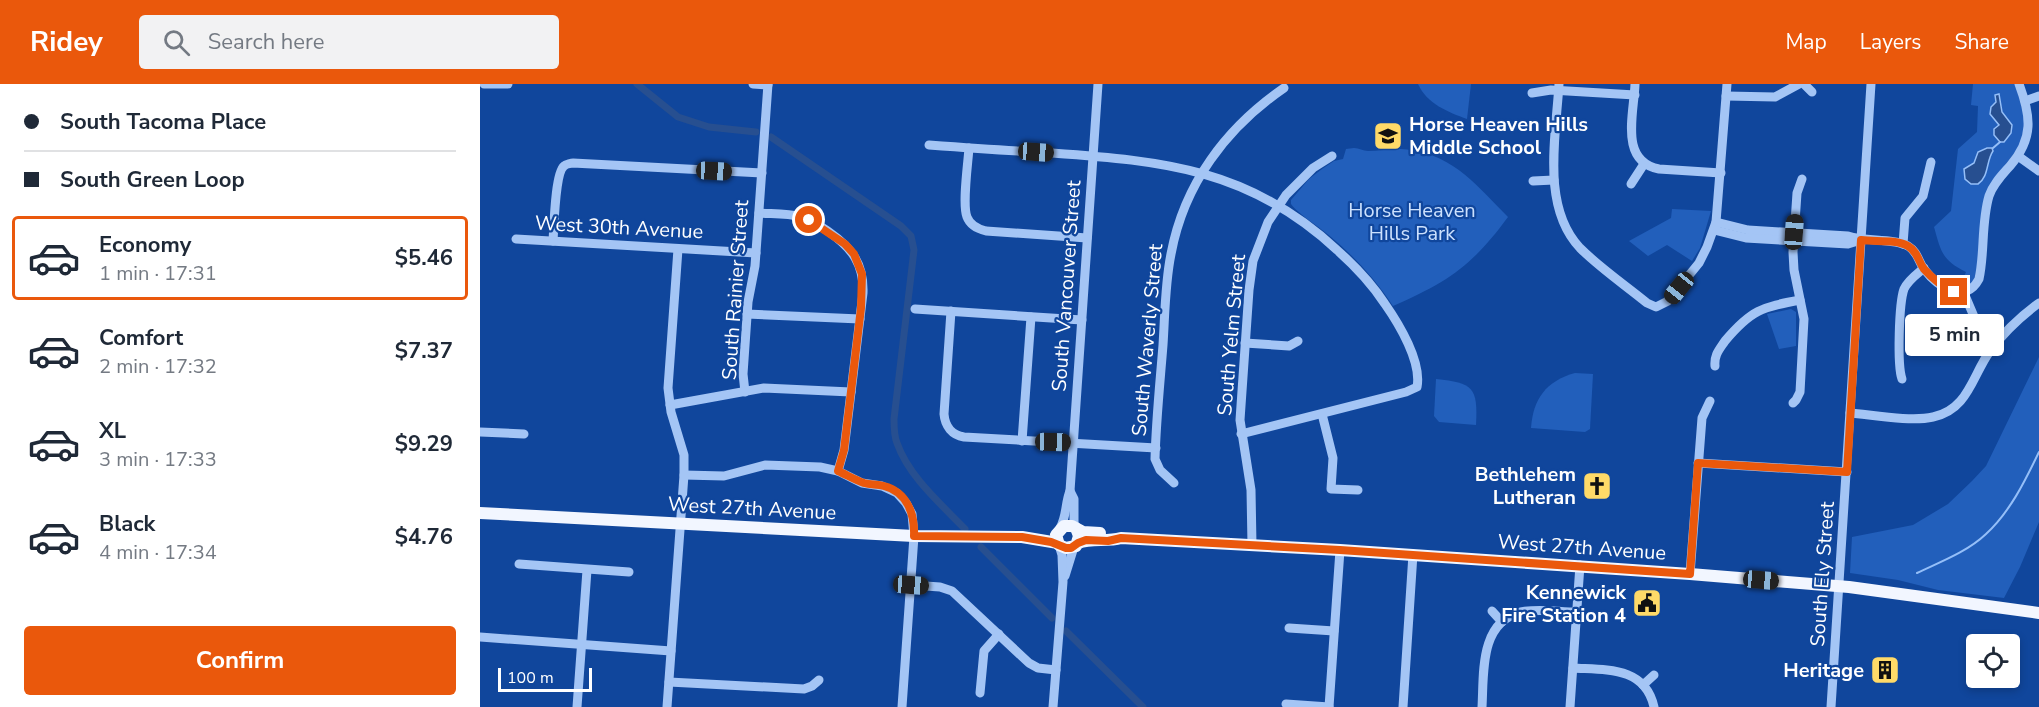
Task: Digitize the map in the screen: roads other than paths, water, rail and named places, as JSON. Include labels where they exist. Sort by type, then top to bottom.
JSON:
[{"type":"main road","name":"West 27th Avenue","points":[[480,513],[914,536],[1022,537],[1030,533],[1059,537],[1066,548],[1086,540],[1108,541],[1121,538],[1413,554],[1580,565],[1839,587],[2039,613]]},
{"type":"main road","name":"West 27th Avenue","points":[[1059,537],[1068,525],[1083,532],[1111,534],[1121,538]]},
{"type":"main road","points":[[1075,528],[1079,536],[1076,545]]},
{"type":"street","points":[[484,84],[508,84]]},
{"type":"street","points":[[753,84],[768,85]]},
{"type":"street","name":"South Vancouver Street","points":[[1053,707],[1063,582],[1059,537],[1065,519],[1067,499],[1071,491],[1098,84]]},
{"type":"street","points":[[1635,84],[1632,146],[1635,154],[1644,164],[1659,169],[1721,173]]},
{"type":"street","points":[[1559,87],[1554,180],[1560,214],[1568,232],[1580,248],[1647,303],[1656,307],[1668,301],[1693,271],[1703,255],[1715,226],[1721,173],[1724,90],[1775,97],[1799,84]]},
{"type":"street","points":[[1804,84],[1812,92]]},
{"type":"street","name":"South Ely Street","points":[[1831,707],[1871,84]]},
{"type":"street","points":[[1715,226],[1746,238],[1794,237],[1848,244],[1861,240],[1903,244],[1915,252],[1924,268],[1948,290],[1964,293],[1972,290],[1979,279],[1987,206],[1991,192],[2018,156],[2028,131],[2029,120],[2019,84]]},
{"type":"street","name":"South Rainier Street","points":[[745,392],[743,374],[747,314],[756,253],[768,85]]},
{"type":"street","points":[[1532,93],[1559,87],[1635,95]]},
{"type":"street","name":"South Waverly Street","points":[[1174,483],[1160,470],[1155,459],[1169,262],[1174,238],[1183,210],[1202,172],[1231,132],[1257,107],[1284,88]]},
{"type":"street","points":[[2025,101],[2039,96]]},
{"type":"street","points":[[2028,131],[2039,132]]},
{"type":"street","points":[[929,145],[1093,156],[1162,163],[1202,172],[1242,187],[1278,206],[1299,218],[1327,240],[1369,282],[1391,312],[1409,347],[1417,373],[1417,387],[1406,392],[1241,434]]},
{"type":"street","points":[[969,148],[965,208],[967,219],[971,223],[986,231],[1087,238]]},
{"type":"street","name":"South Yelm Street","points":[[1252,545],[1251,490],[1240,415],[1253,261],[1262,233],[1278,206],[1305,174],[1332,156]]},
{"type":"street","points":[[2018,156],[2039,171]]},
{"type":"street","points":[[1903,244],[1905,218],[1923,196],[1931,162]]},
{"type":"street","points":[[553,241],[559,178],[562,168],[573,163],[762,174]]},
{"type":"street","points":[[1630,184],[1644,164]]},
{"type":"street","points":[[1793,403],[1800,392],[1804,329],[1793,260],[1797,193],[1802,179]]},
{"type":"street","points":[[1533,180],[1554,180]]},
{"type":"street","points":[[759,213],[789,215],[809,220],[838,238],[850,249],[859,264],[862,274],[860,319],[843,454],[838,471]]},
{"type":"street","name":"West 30th Avenue","points":[[516,239],[756,253]]},
{"type":"street","points":[[667,707],[684,475],[682,445],[670,405],[668,378],[678,249]]},
{"type":"street","points":[[1902,379],[1899,363],[1903,294],[1909,281],[1924,268]]},
{"type":"street","points":[[1964,293],[1989,352]]},
{"type":"street","points":[[1715,366],[1716,354],[1749,316],[1766,307],[1800,300]]},
{"type":"street","points":[[1850,413],[1924,418],[1942,415],[1959,404],[1966,395],[1989,352],[2013,323],[2039,303]]},
{"type":"street","points":[[915,309],[1082,320]]},
{"type":"street","points":[[951,311],[944,414],[945,423],[950,430],[964,437],[1156,448]]},
{"type":"street","points":[[747,314],[860,319]]},
{"type":"street","points":[[1022,441],[1031,317]]},
{"type":"street","points":[[1245,343],[1289,346],[1298,341]]},
{"type":"street","points":[[670,405],[771,388],[851,392]]},
{"type":"street","points":[[1690,574],[1702,418],[1710,401]]},
{"type":"street","points":[[1322,414],[1332,458],[1331,489],[1358,490]]},
{"type":"street","points":[[480,432],[524,434]]},
{"type":"street","points":[[1698,463],[1847,472]]},
{"type":"street","points":[[684,475],[724,476],[765,465],[820,467],[838,471],[862,483],[882,486],[897,493],[906,502],[912,514],[914,536],[902,707]]},
{"type":"street","name":"South Vancouver Street","points":[[1071,491],[1074,499],[1075,528]]},
{"type":"street","name":"South Vancouver Street","points":[[1063,582],[1076,545]]},
{"type":"street","points":[[1286,704],[1329,707],[1340,550]]},
{"type":"street","points":[[1403,707],[1413,554]]},
{"type":"street","points":[[519,564],[629,572]]},
{"type":"street","points":[[1570,707],[1580,565]]},
{"type":"street","points":[[577,707],[587,570]]},
{"type":"street","points":[[911,585],[940,587],[952,591],[1029,663],[1038,668],[1056,670]]},
{"type":"street","points":[[1492,611],[1502,622]]},
{"type":"street","points":[[1482,707],[1486,648],[1489,638],[1502,622],[1520,612],[1577,612]]},
{"type":"street","points":[[1289,628],[1334,631]]},
{"type":"street","points":[[980,693],[984,651],[999,634]]},
{"type":"street","points":[[480,637],[671,651]]},
{"type":"street","points":[[1573,668],[1619,671],[1628,674],[1643,685],[1654,707]]},
{"type":"street","points":[[1643,685],[1654,675]]},
{"type":"street","points":[[669,682],[804,689],[819,680]]},
{"type":"waterway","points":[[637,84],[678,117],[709,127],[756,132]]},
{"type":"waterway","points":[[771,137],[901,226],[911,236],[914,250],[894,419],[895,437],[902,455],[917,479],[965,529]]},
{"type":"waterway","points":[[1993,148],[2000,142]]},
{"type":"waterway","points":[[1917,573],[1962,551],[1986,534],[2010,506],[2039,452]]},
{"type":"waterway","points":[[981,547],[1052,618]]},
{"type":"waterway","points":[[1066,631],[1143,707]]},
{"type":"place","name":"Horse Heaven Hills Middle School","points":[[1388,136]]},
{"type":"place","name":"Bethlehem Lutheran","points":[[1597,486]]},
{"type":"place","name":"Kennewick Fire Station 4","points":[[1647,603]]},
{"type":"place","name":"Heritage","points":[[1885,670]]},
{"type":"park label","name":"Horse Heaven Hills Park","points":[[1412,222]]}]
